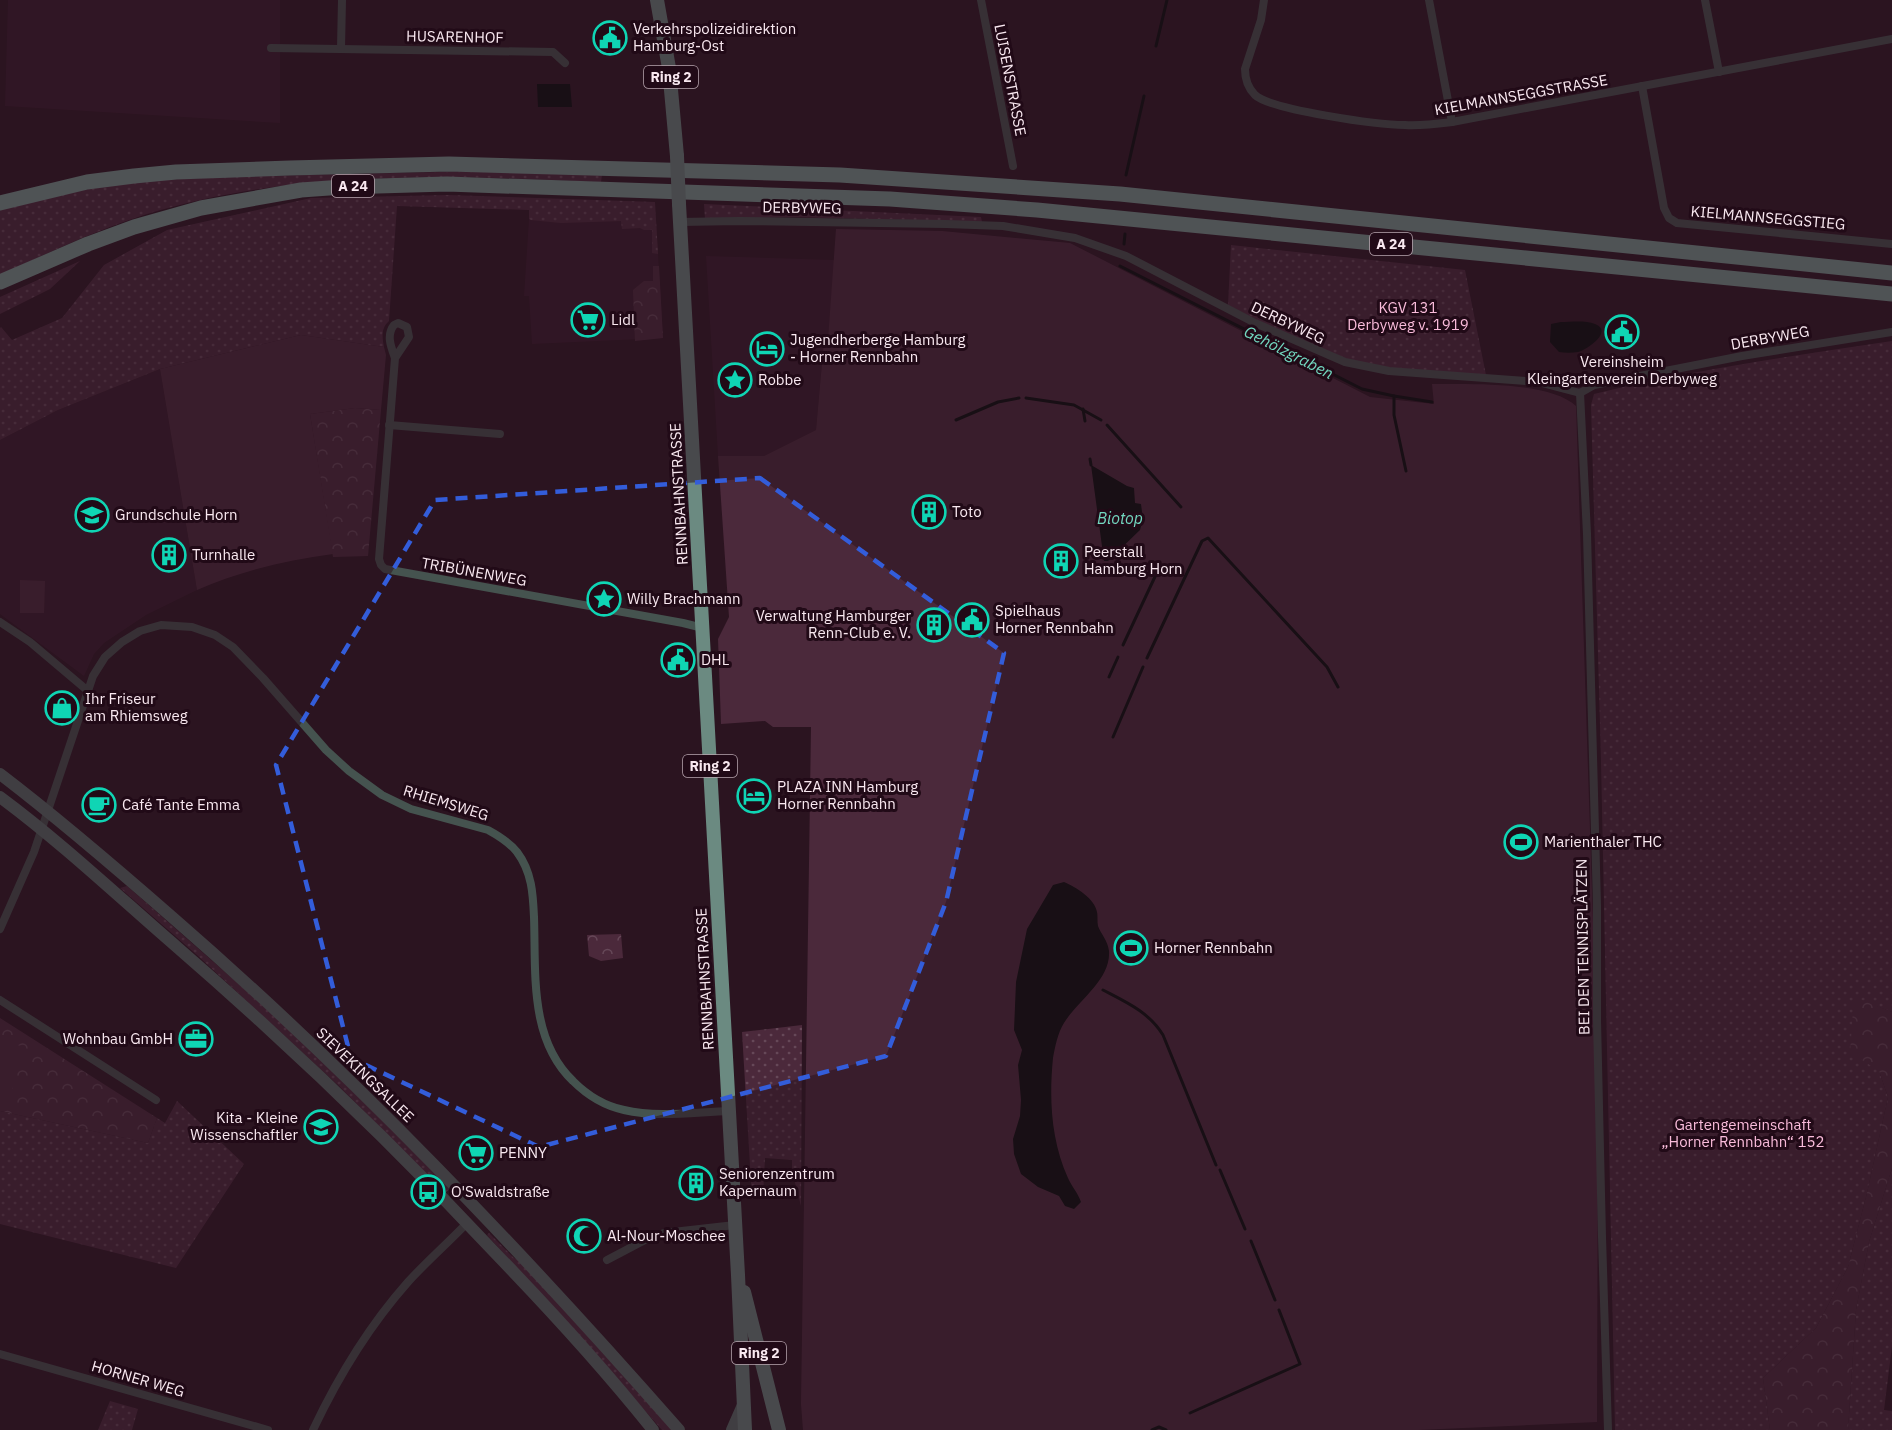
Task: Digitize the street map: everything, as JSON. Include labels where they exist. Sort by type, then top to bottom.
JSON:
[{"type":"highway","name":"A 24","points":[[0,203],[68,186],[176,172],[449,164],[816,174],[1120,194],[1892,273]]},
{"type":"highway","name":"A 24","points":[[0,282],[106,237],[201,208],[301,190],[353,186],[447,184],[847,197],[1037,210],[1892,294]]},
{"type":"main road","name":"RENNBAHNSTRASSE","points":[[657,0],[669,68],[677,156],[745,1430]]},
{"type":"main road","name":"SIEVEKINGSALLEE","points":[[0,774],[121,873],[260,995],[378,1108],[479,1210],[594,1333],[679,1430]]},
{"type":"main road","points":[[0,796],[281,1040],[374,1127],[467,1222],[608,1376],[653,1430]]},
{"type":"main road","points":[[467,1222],[479,1210]]},
{"type":"main road","name":"RENNBAHNSTRASSE","points":[[738,1275],[751,1315],[761,1364],[779,1430]]},
{"type":"main road","points":[[732,1430],[742,1405]]},
{"type":"street","points":[[341,48],[342,0]]},
{"type":"street","name":"LUISENSTRASSE","points":[[981,0],[1012,166]]},
{"type":"street","name":"KIELMANNSEGGSTRASSE","points":[[1264,0],[1261,20],[1245,69],[1245,78],[1256,96],[1272,103],[1311,112],[1389,124],[1432,125],[1452,122],[1892,39]]},
{"type":"street","points":[[1429,0],[1452,122]]},
{"type":"street","points":[[1705,0],[1719,72]]},
{"type":"street","name":"HUSARENHOF","points":[[271,48],[553,52],[565,63]]},
{"type":"street","name":"KIELMANNSEGGSTIEG","points":[[1642,86],[1665,208],[1669,218],[1677,223],[1892,244]]},
{"type":"street","name":"DERBYWEG","points":[[681,222],[739,220],[992,225],[1075,238],[1126,256],[1255,323],[1327,356],[1366,368],[1449,377],[1538,382],[1580,393],[1594,385],[1742,356],[1892,332]]},
{"type":"street","name":"TRIBÜNENWEG","points":[[395,358],[379,559],[385,569],[703,628]]},
{"type":"street","name":"BEI DEN TENNISPLÄTZEN","points":[[1580,393],[1587,534],[1608,1430]]},
{"type":"street","points":[[389,425],[500,434]]},
{"type":"street","points":[[0,622],[30,642],[88,692]]},
{"type":"street","name":"RHIEMSWEG","points":[[0,929],[34,852],[99,664],[113,648],[129,637],[161,625],[181,625],[215,635],[240,652],[326,750],[364,784],[388,799],[411,809],[488,830],[500,836],[517,852],[524,864],[532,888],[538,1002],[544,1035],[563,1072],[582,1089],[622,1110],[638,1113],[729,1111]]},
{"type":"street","points":[[0,1000],[156,1100]]},
{"type":"street","points":[[313,1430],[330,1394],[368,1334],[408,1282],[467,1222]]},
{"type":"street","points":[[607,1260],[645,1240],[664,1233],[735,1225]]},
{"type":"street","name":"HORNER WEG","points":[[0,1354],[268,1430]]},
{"type":"highlighted area","points":[[760,478],[1004,653],[946,902],[886,1056],[539,1147],[351,1058],[276,765],[435,500]]},
{"type":"shaded area","points":[[8,0],[280,0],[280,123],[5,106]]},
{"type":"shaded area","points":[[529,219],[656,220],[663,338],[532,344],[529,296],[524,296]]},
{"type":"shaded area","name":"Jugendherberge Hamburg - Horner Rennbahn","points":[[706,256],[835,260],[828,340],[824,341],[816,430],[764,456],[718,456]]},
{"type":"shaded area","name":"Grundschule Horn","points":[[160,369],[197,590],[146,615],[104,643],[94,654],[84,676],[0,614],[0,440],[58,410]]},
{"type":"green space","points":[[487,171],[602,175],[601,182],[487,178],[372,178],[259,189],[202,199],[128,220],[72,242],[0,275],[0,210],[83,190],[140,181]]},
{"type":"green space","points":[[448,195],[655,202],[658,254],[652,253],[652,230],[622,229],[621,221],[561,223],[531,220],[529,210],[397,206],[389,321],[383,333],[384,347],[301,335],[160,369],[58,410],[0,440],[0,328],[12,340],[62,318],[104,265],[167,230],[311,198]]},
{"type":"green space","points":[[704,204],[981,217],[982,222],[796,217],[705,219]]},
{"type":"green space","name":"Horner Rennbahn","points":[[836,229],[942,231],[1070,243],[1370,397],[1434,404],[1432,384],[1487,384],[1548,392],[1576,406],[1598,1074],[1597,1422],[1418,1430],[803,1430],[801,1404],[811,727],[773,727],[765,721],[721,724],[718,639],[729,617],[718,456],[764,456],[816,430],[824,341],[828,340]]},
{"type":"green space","name":"KGV 131 Derbyweg v. 1919","points":[[1231,245],[1465,270],[1486,375],[1391,369],[1353,361],[1308,344],[1241,312],[1228,305]]},
{"type":"green space","points":[[80,261],[50,289],[0,314],[0,297]]},
{"type":"green space","points":[[653,266],[659,266],[663,338],[635,341],[633,290],[644,281],[653,281]]},
{"type":"green space","points":[[301,335],[384,347],[386,355],[381,410],[355,408],[310,414],[333,554],[264,567],[197,590],[160,369]]},
{"type":"green space","name":"Gartengemeinschaft „Horner Rennbahn“ 152","points":[[1892,341],[1892,1012],[1854,998],[1854,1013],[1888,1097],[1867,1193],[1848,1267],[1816,1328],[1763,1378],[1770,1430],[1615,1430],[1591,405],[1594,394],[1631,385],[1742,364]]},
{"type":"green space","points":[[355,408],[381,410],[368,556],[333,557],[310,414]]},
{"type":"green space","points":[[20,580],[45,581],[44,613],[20,613]]},
{"type":"green space","points":[[127,886],[340,1077],[451,1188],[445,1193],[339,1086],[197,955],[120,888]]},
{"type":"green space","points":[[621,934],[623,958],[601,961],[589,956],[587,935]]},
{"type":"green space","points":[[1854,997],[1892,1012],[1892,1168],[1869,1242],[1856,1310],[1848,1430],[1770,1430],[1763,1378],[1816,1328],[1848,1267],[1888,1097],[1879,1071],[1850,1052]]},
{"type":"green space","points":[[0,1018],[157,1118],[148,1143],[0,1111]]},
{"type":"green space","points":[[802,1025],[801,1206],[792,1171],[792,1160],[765,1158],[763,1195],[752,1199],[742,1032]]},
{"type":"green space","points":[[0,1041],[21,1046],[10,1102],[0,1100]]},
{"type":"green space","points":[[177,1101],[244,1164],[176,1268],[0,1224],[0,1111],[148,1143],[157,1118],[165,1123]]},
{"type":"green space","points":[[1892,1168],[1892,1346],[1884,1410],[1892,1411],[1892,1430],[1848,1430],[1856,1310],[1869,1242]]},
{"type":"green space","points":[[489,1233],[514,1258],[523,1261],[673,1430],[662,1430],[487,1235]]},
{"type":"green space","points":[[110,1401],[138,1409],[132,1430],[98,1430]]},
{"type":"water","points":[[537,84],[570,84],[572,107],[538,107]]},
{"type":"water","points":[[1591,323],[1600,327],[1602,331],[1597,340],[1582,351],[1559,352],[1550,342],[1551,324]]},
{"type":"water","name":"Biotop","points":[[1091,465],[1134,488],[1135,503],[1141,504],[1143,519],[1140,530],[1108,561],[1104,561]]},
{"type":"water","points":[[1064,882],[1079,890],[1096,907],[1098,926],[1109,951],[1105,971],[1062,1027],[1053,1058],[1051,1089],[1055,1134],[1062,1164],[1081,1202],[1074,1209],[1065,1206],[1059,1196],[1038,1187],[1021,1174],[1014,1154],[1013,1139],[1020,1116],[1018,1065],[1022,1050],[1014,1030],[1016,982],[1027,929],[1053,885]]},
{"type":"waterway","name":"Gehölzgraben","points":[[1156,46],[1167,0]]},
{"type":"waterway","name":"Gehölzgraben","points":[[1126,175],[1144,96]]},
{"type":"waterway","name":"Gehölzgraben","points":[[1124,244],[1125,234]]},
{"type":"waterway","name":"Gehölzgraben","points":[[1120,266],[1362,389],[1394,396],[1394,415],[1406,471]]},
{"type":"waterway","points":[[1394,396],[1432,402]]},
{"type":"waterway","points":[[956,420],[998,402],[1019,398]]},
{"type":"waterway","points":[[1026,398],[1074,405],[1101,420]]},
{"type":"waterway","points":[[1083,409],[1085,421]]},
{"type":"waterway","points":[[1107,425],[1181,507]]},
{"type":"waterway","points":[[1090,459],[1091,465]]},
{"type":"waterway","points":[[1147,658],[1202,541],[1208,538],[1327,667],[1338,687]]},
{"type":"waterway","points":[[1123,645],[1160,566],[1153,562]]},
{"type":"waterway","points":[[1109,677],[1118,657]]},
{"type":"waterway","points":[[1113,737],[1143,667]]},
{"type":"waterway","points":[[1103,990],[1144,1014],[1163,1035],[1216,1165]]},
{"type":"waterway","points":[[1220,1170],[1245,1229]]},
{"type":"waterway","points":[[1251,1241],[1275,1300]]},
{"type":"waterway","points":[[1190,1413],[1300,1364],[1279,1310]]},
{"type":"waterway","points":[[1152,1430],[1159,1427],[1166,1430]]},
{"type":"place","name":"Verkehrspolizeidirektion Hamburg-Ost","points":[[610,38]]},
{"type":"place","name":"Lidl","points":[[588,320]]},
{"type":"place","name":"Vereinsheim Kleingartenverein Derbyweg","points":[[1622,332]]},
{"type":"place","name":"Jugendherberge Hamburg - Horner Rennbahn","points":[[767,349]]},
{"type":"place","name":"Robbe","points":[[735,380]]},
{"type":"place","name":"Toto","points":[[929,512]]},
{"type":"place","name":"Grundschule Horn","points":[[92,515]]},
{"type":"place","name":"Turnhalle","points":[[169,555]]},
{"type":"place","name":"Peerstall Hamburg Horn","points":[[1061,561]]},
{"type":"place","name":"Willy Brachmann","points":[[604,599]]},
{"type":"place","name":"Spielhaus Horner Rennbahn","points":[[972,620]]},
{"type":"place","name":"Verwaltung Hamburger Renn-Club e. V.","points":[[934,625]]},
{"type":"place","name":"DHL","points":[[678,660]]},
{"type":"place","name":"Ihr Friseur am Rhiemsweg","points":[[62,708]]},
{"type":"place","name":"PLAZA INN Hamburg Horner Rennbahn","points":[[754,796]]},
{"type":"place","name":"Café Tante Emma","points":[[99,805]]},
{"type":"place","name":"Marienthaler THC","points":[[1521,842]]},
{"type":"place","name":"Horner Rennbahn","points":[[1131,948]]},
{"type":"place","name":"Wohnbau GmbH","points":[[196,1039]]},
{"type":"place","name":"Kita - Kleine Wissenschaftler","points":[[321,1127]]},
{"type":"place","name":"PENNY","points":[[476,1153]]},
{"type":"place","name":"Seniorenzentrum Kapernaum","points":[[696,1183]]},
{"type":"place","name":"O'Swaldstraße","points":[[428,1192]]},
{"type":"place","name":"Al-Nour-Moschee","points":[[584,1236]]}]
